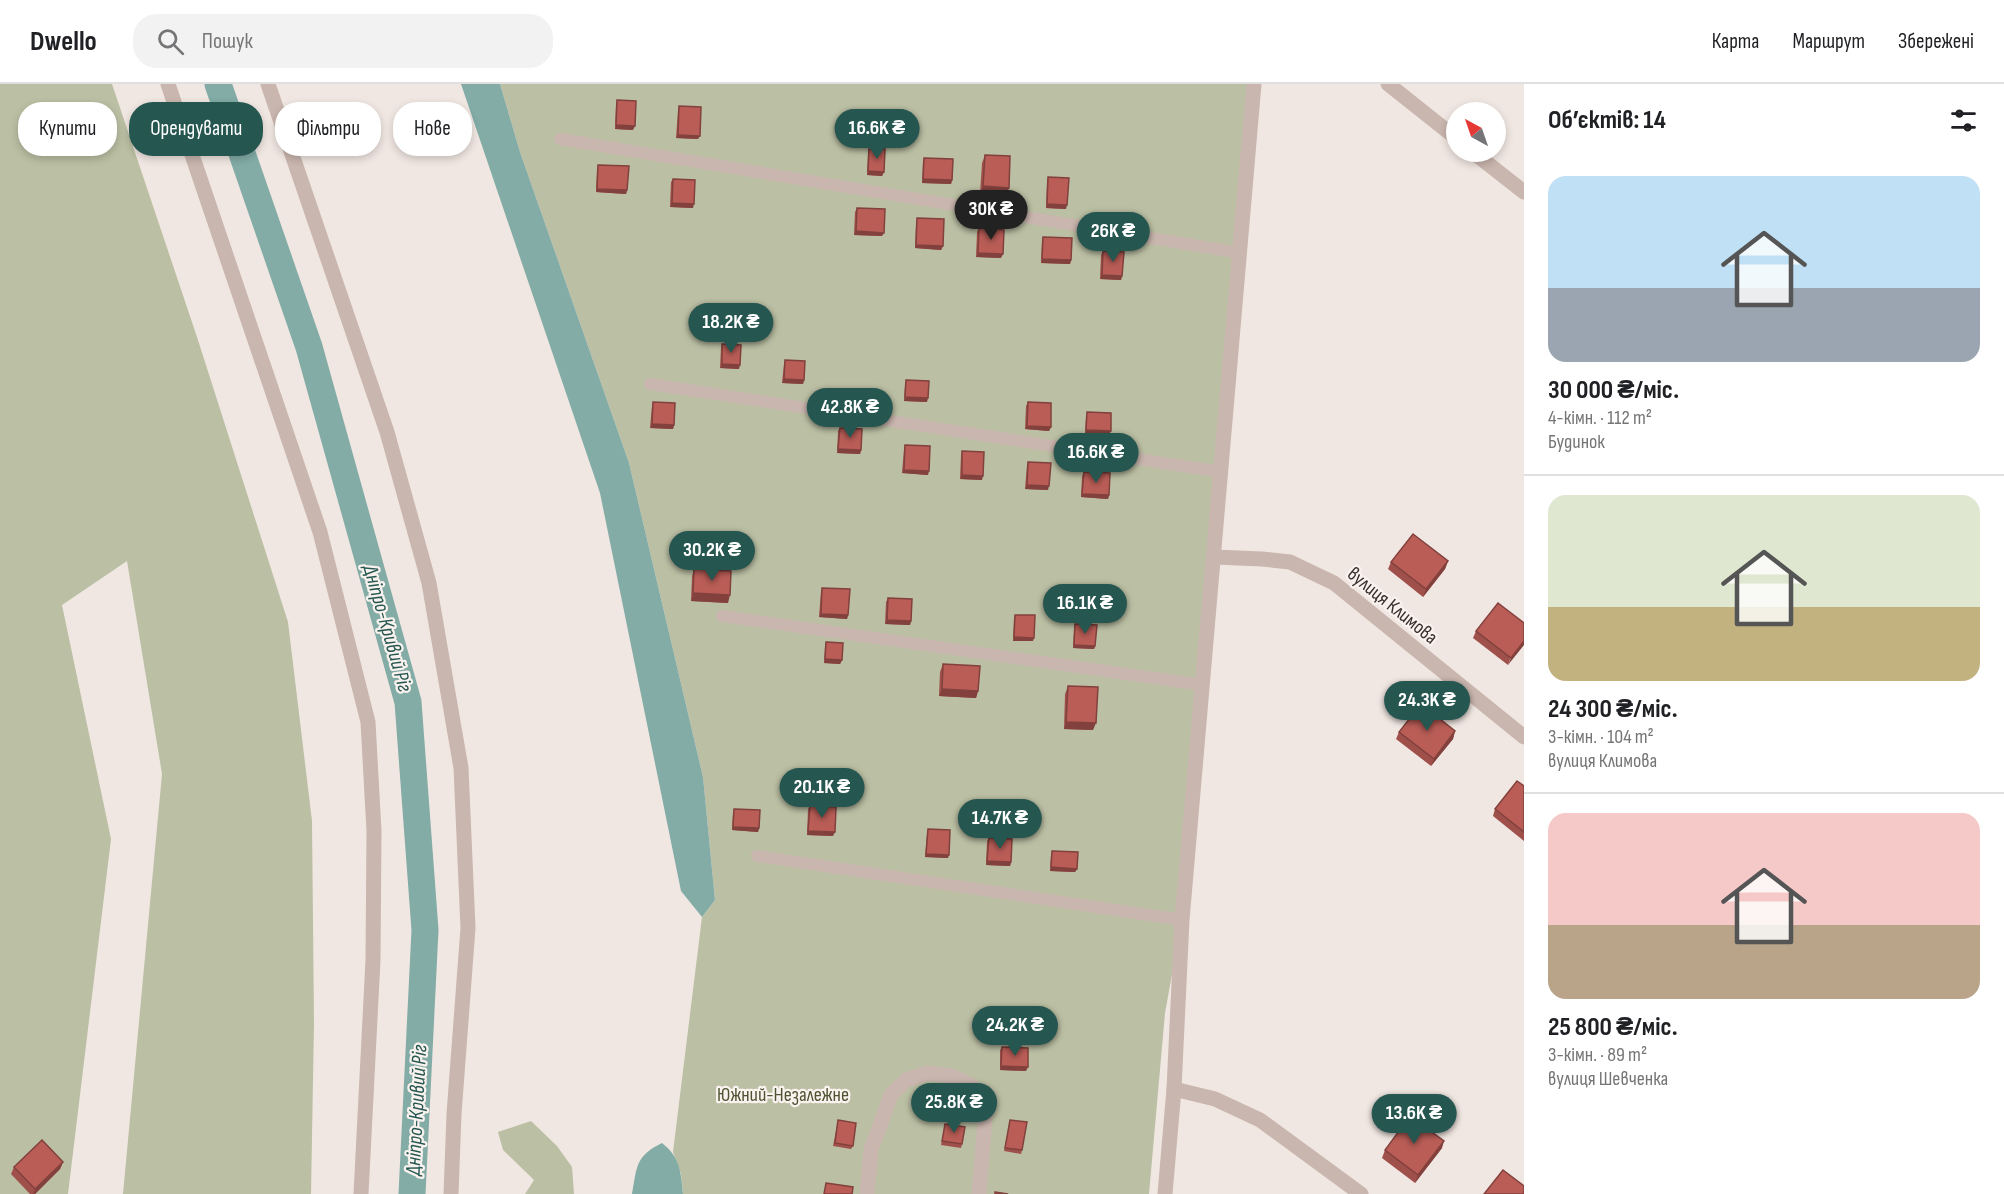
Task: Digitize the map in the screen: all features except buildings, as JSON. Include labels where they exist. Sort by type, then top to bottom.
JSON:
[{"type":"street","points":[[168,84],[320,532],[368,722],[374,831],[373,960],[361,1194]]},
{"type":"street","points":[[268,84],[393,454],[429,583],[461,768],[468,928],[454,1114],[451,1194]]},
{"type":"street","points":[[1165,1194],[1174,1089],[1182,920],[1254,84]]},
{"type":"street","points":[[1388,84],[1446,130]]},
{"type":"street","points":[[1486,162],[1524,192]]},
{"type":"street","name":"вулиця Климова","points":[[1214,557],[1290,562],[1334,583],[1524,737]]},
{"type":"street","points":[[867,1194],[871,1150],[891,1095],[906,1080],[928,1073],[952,1076],[972,1086],[986,1107],[979,1194]]},
{"type":"street","points":[[1174,1089],[1215,1099],[1260,1120],[1361,1194]]},
{"type":"lane","points":[[560,139],[1240,253]]},
{"type":"lane","points":[[650,384],[1222,472]]},
{"type":"lane","points":[[723,616],[1203,685]]},
{"type":"lane","points":[[757,856],[1182,920]]},
{"type":"green space","points":[[0,84],[112,84],[129,135],[129,156],[136,156],[288,622],[312,821],[314,1023],[311,1194],[123,1194],[162,774],[127,561],[62,605],[111,839],[68,1194],[0,1194]]},
{"type":"green space","name":"Южний-Незалежне","points":[[500,84],[1254,84],[1182,920],[1165,1013],[1149,1194],[683,1194],[681,1174],[673,1152],[702,917],[715,900],[703,777],[629,463],[520,152]]},
{"type":"green space","points":[[531,1121],[557,1146],[572,1167],[574,1194],[525,1194],[534,1180],[503,1150],[498,1132]]},
{"type":"water","points":[[461,84],[500,84],[520,152],[629,463],[703,777],[715,900],[702,917],[681,891],[600,493],[472,116],[472,102],[467,102]]},
{"type":"water","points":[[662,1143],[676,1159],[683,1194],[632,1194],[639,1163],[647,1153]]},
{"type":"waterway","name":"Дніпро-Кривий Ріг","points":[[218,84],[309,347],[408,702],[425,930],[412,1194]]}]
